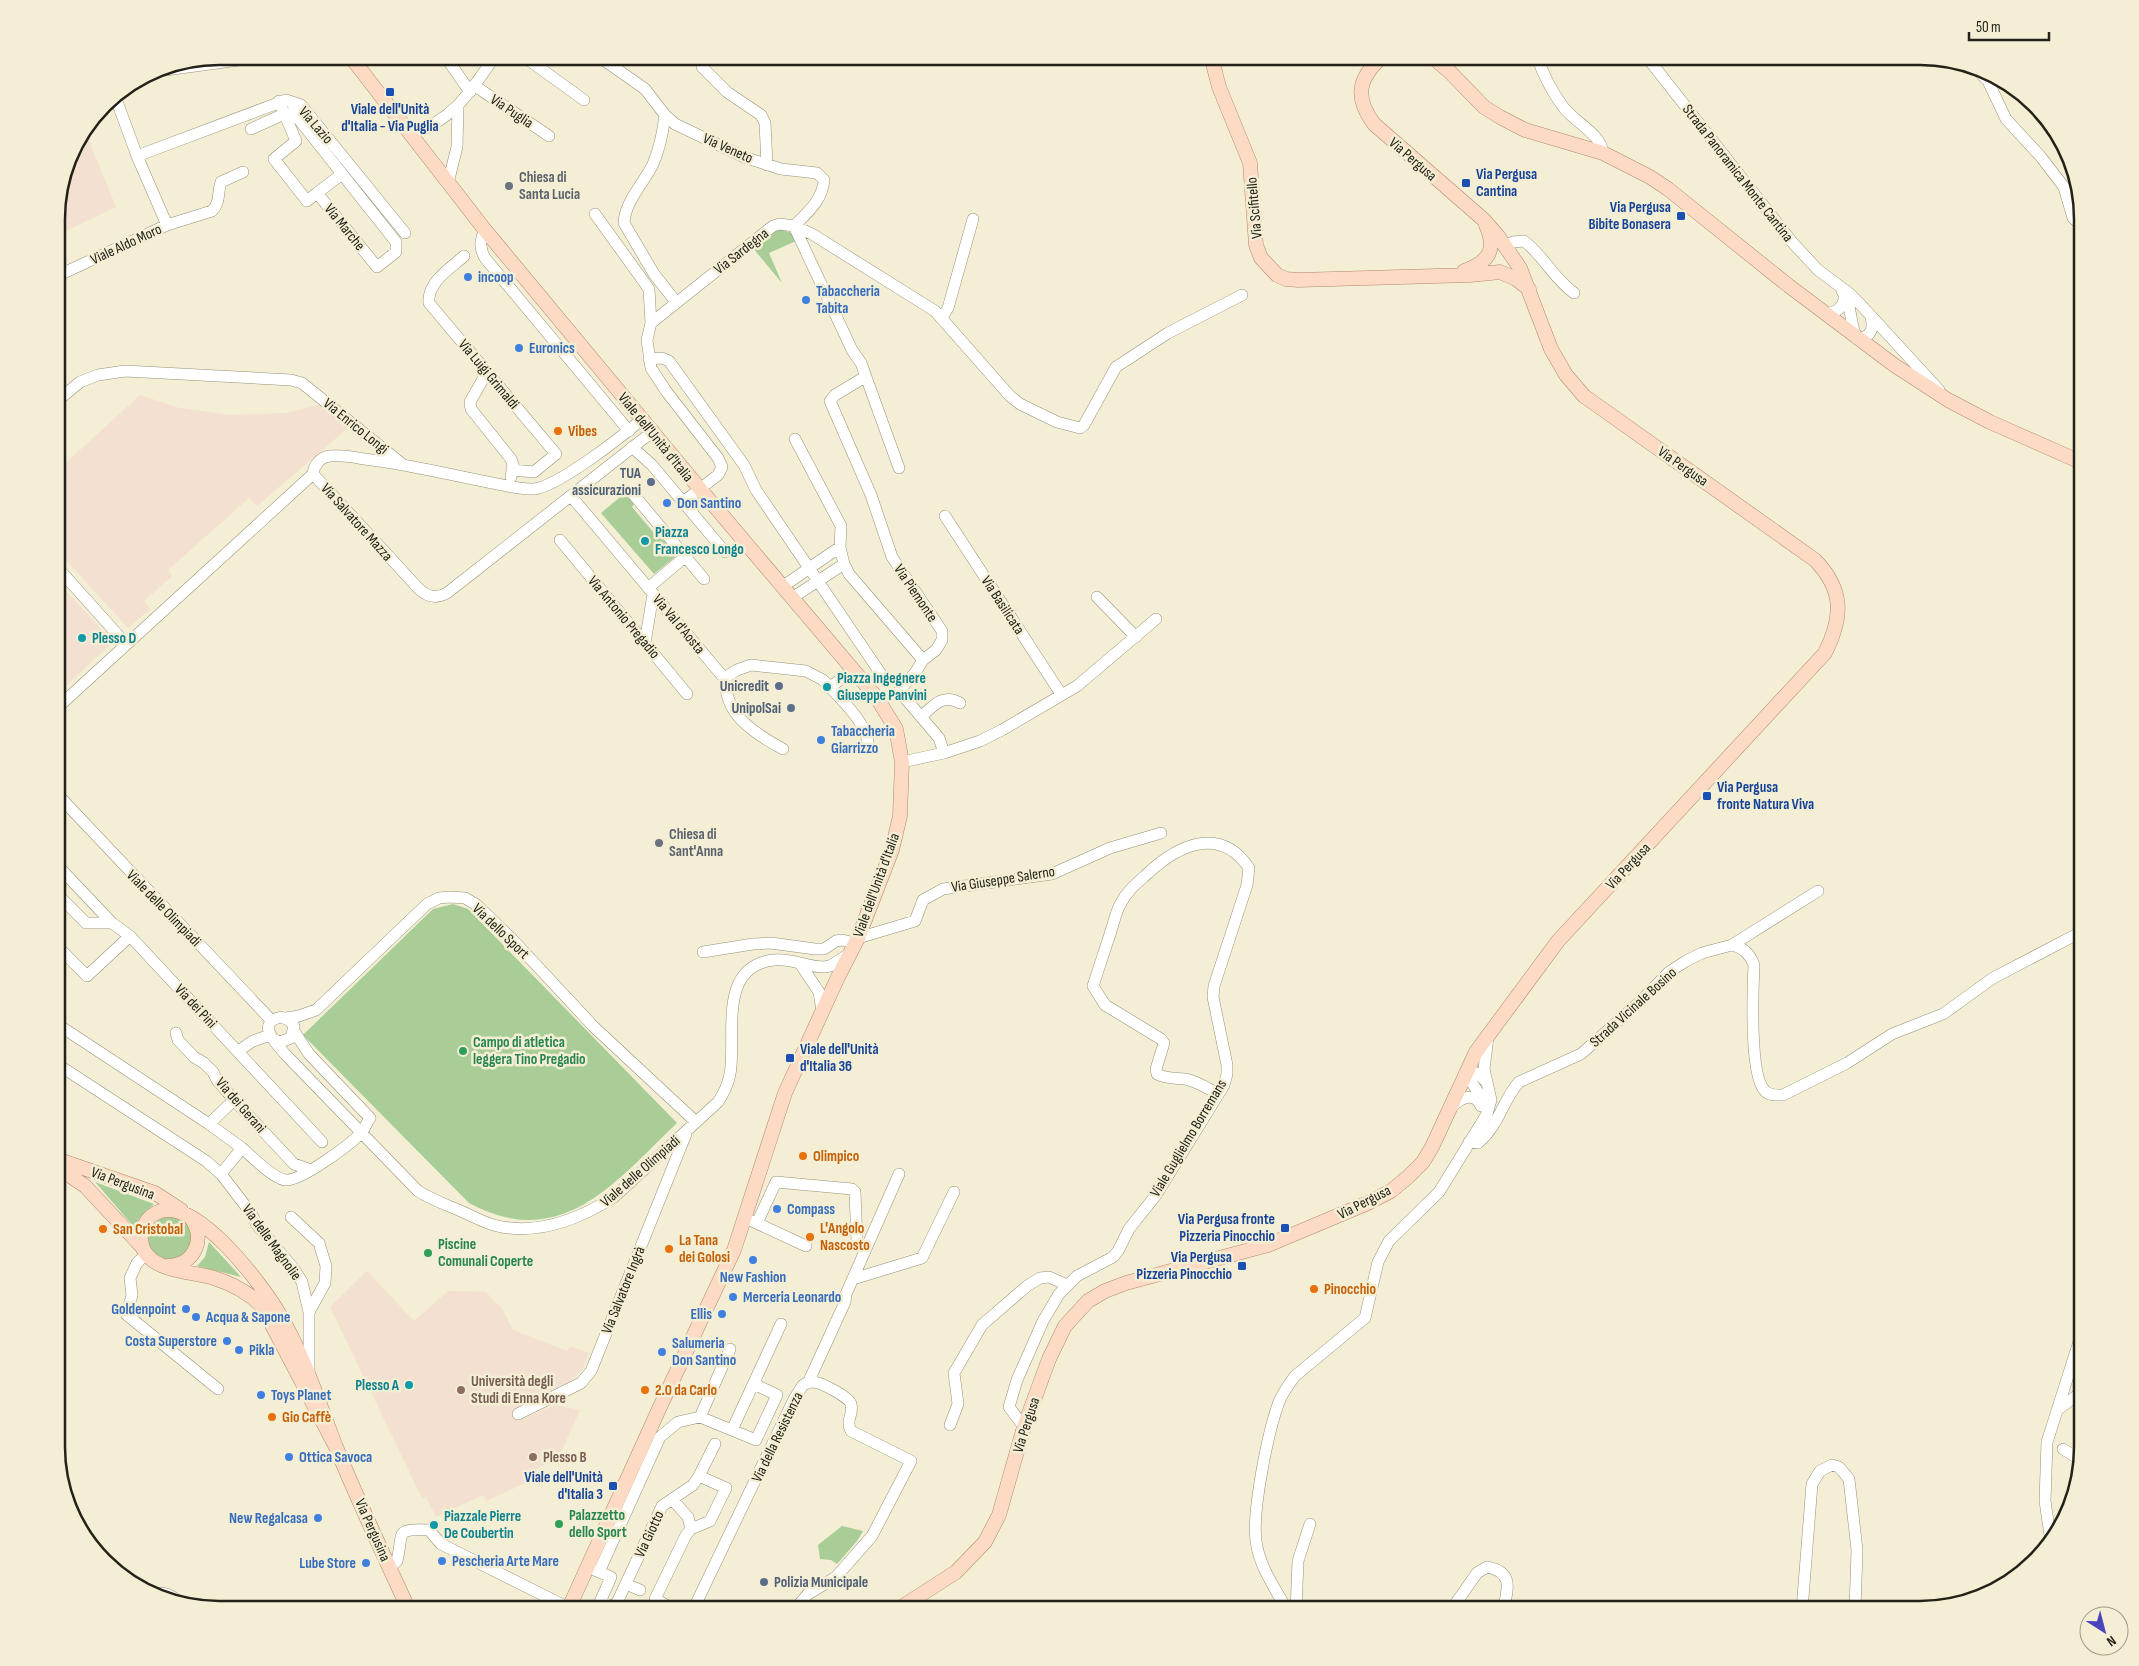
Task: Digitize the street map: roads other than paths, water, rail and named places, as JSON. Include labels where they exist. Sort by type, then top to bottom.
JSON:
[{"type":"main road","name":"Viale dell'Unità d'Italia","points":[[357,65],[485,230],[652,432],[854,670],[892,720],[898,737],[902,762],[902,797],[896,834],[886,867],[854,945],[785,1093],[751,1220],[734,1250],[593,1570],[573,1601]]},
{"type":"main road","name":"Via Scifitello","points":[[1213,65],[1219,87],[1250,163],[1256,245],[1261,258],[1270,269],[1286,279],[1298,280],[1470,275],[1493,271]]},
{"type":"main road","name":"Via Pergusa","points":[[910,1601],[956,1572],[985,1542],[999,1515],[1024,1427],[1049,1359],[1065,1326],[1088,1301],[1105,1291],[1126,1283],[1268,1245],[1368,1203],[1391,1190],[1423,1162],[1432,1147],[1465,1072],[1476,1052],[1558,941],[1825,654],[1833,638],[1838,612],[1838,599],[1834,585],[1826,571],[1815,560],[1584,396],[1559,365],[1551,349],[1530,290],[1509,250],[1484,220],[1400,148],[1374,124],[1365,112],[1361,99],[1361,89],[1365,76],[1373,65]]},
{"type":"main road","points":[[1442,65],[1484,107],[1500,117],[1525,130],[1603,153],[1643,173],[1668,190],[1857,338],[1948,400],[2014,434],[2074,460]]},
{"type":"main road","points":[[1481,263],[1491,250],[1492,242],[1484,220]]},
{"type":"main road","points":[[1452,275],[1475,267],[1509,250]]},
{"type":"main road","points":[[1493,271],[1500,267],[1509,250]]},
{"type":"main road","points":[[1493,271],[1516,279],[1530,290]]},
{"type":"main road","name":"Via Pergusina","points":[[65,1162],[154,1193],[172,1203],[203,1224],[261,1285],[280,1315],[307,1369],[337,1449],[405,1601]]},
{"type":"main road","name":"Via Pergusina","points":[[65,1173],[80,1183],[145,1251]]},
{"type":"main road","points":[[165,1266],[176,1266],[185,1262],[193,1255],[198,1245],[199,1235],[196,1225],[188,1215],[170,1209],[155,1213],[144,1225],[141,1240],[145,1251],[155,1262],[165,1266],[215,1278],[245,1291],[262,1306],[270,1318],[337,1449]]},
{"type":"street","name":"Via Puglia","points":[[453,65],[473,89],[549,136]]},
{"type":"street","points":[[410,134],[424,129],[458,107],[489,65]]},
{"type":"street","points":[[536,65],[584,100]]},
{"type":"street","name":"Via Veneto","points":[[611,65],[645,89],[664,115],[675,124],[735,152],[767,164],[782,169],[817,173],[824,180],[823,192],[809,212],[794,226]]},
{"type":"street","points":[[1540,65],[1544,76],[1563,106],[1572,117],[1598,139],[1602,145],[1603,153]]},
{"type":"street","name":"Strada Panoramica Monte Cantina","points":[[1653,65],[1792,242],[1818,270],[1836,284]]},
{"type":"street","points":[[702,67],[727,92],[761,115],[765,123],[767,164]]},
{"type":"street","points":[[1988,81],[2006,119],[2053,171],[2064,187],[2074,219]]},
{"type":"street","name":"Via Lazio","points":[[137,156],[175,143],[279,101],[286,100],[301,105],[405,233]]},
{"type":"street","points":[[251,129],[284,114],[279,101]]},
{"type":"street","points":[[292,102],[297,116],[342,174],[318,193]]},
{"type":"street","points":[[117,103],[137,156],[167,225],[212,211],[220,198],[218,190],[221,182],[243,172]]},
{"type":"street","points":[[448,183],[457,147],[458,107]]},
{"type":"street","name":"Via Marche","points":[[284,114],[296,142],[274,159],[307,201],[318,193],[378,267],[396,252],[396,242],[342,174]]},
{"type":"street","points":[[664,115],[658,151],[629,206],[624,223],[654,274],[676,302]]},
{"type":"street","points":[[594,214],[649,289],[651,323],[647,340],[650,368],[720,462],[721,471],[684,502]]},
{"type":"street","points":[[942,318],[948,308],[973,219]]},
{"type":"street","name":"Via Sardegna","points":[[651,323],[773,226],[780,224],[794,226]]},
{"type":"street","name":"Viale Aldo Moro","points":[[65,272],[167,225]]},
{"type":"street","points":[[794,226],[812,234],[935,311],[1010,396],[1038,414],[1080,428],[1084,425],[1116,367],[1168,333],[1242,295]]},
{"type":"street","points":[[794,226],[852,350],[861,363],[899,468]]},
{"type":"street","points":[[485,230],[480,244],[485,258],[629,431]]},
{"type":"street","points":[[1509,250],[1513,242],[1524,241],[1534,249],[1559,282],[1574,293]]},
{"type":"street","name":"Via Luigi Grimaldi","points":[[464,256],[437,280],[428,299],[429,303],[556,454],[534,472],[512,470]]},
{"type":"street","points":[[1836,284],[1845,296],[1852,311],[1853,330],[1857,338],[1866,337],[1871,333],[1874,328],[1872,317]]},
{"type":"street","points":[[1836,284],[1850,294],[1948,400]]},
{"type":"street","points":[[1826,314],[1840,310],[1845,296]]},
{"type":"street","points":[[649,358],[662,358],[669,361],[744,465],[753,485],[808,569],[818,580],[883,677]]},
{"type":"street","name":"Via Enrico Longi","points":[[65,394],[80,382],[98,375],[125,371],[292,380],[302,383],[402,464],[509,486],[533,489],[546,486],[570,472],[629,431],[642,419]]},
{"type":"street","points":[[487,372],[470,402],[471,409],[511,459],[512,470],[509,486]]},
{"type":"street","name":"Via Piemonte","points":[[865,377],[835,395],[830,401],[871,495],[892,557],[942,631],[942,640],[936,650],[923,660]]},
{"type":"street","name":"Via Salvatore Mazza","points":[[65,701],[313,474],[424,594],[438,597],[447,593],[652,432]]},
{"type":"street","points":[[619,438],[652,464],[725,552]]},
{"type":"street","points":[[795,439],[841,526],[840,547],[844,564],[862,589],[923,660],[915,673],[899,691],[938,738],[944,753]]},
{"type":"street","points":[[313,474],[314,466],[321,459],[330,456],[402,464]]},
{"type":"street","points":[[633,494],[704,579]]},
{"type":"street","name":"Via Val d'Aosta","points":[[571,496],[724,678],[728,700],[734,711],[763,739],[783,748]]},
{"type":"street","name":"Via Basilicata","points":[[944,516],[1061,694]]},
{"type":"street","name":"Via Antonio Pregadio","points":[[560,540],[687,694]]},
{"type":"street","points":[[782,587],[840,547]]},
{"type":"street","points":[[646,643],[651,591],[686,557]]},
{"type":"street","points":[[792,598],[844,564]]},
{"type":"street","points":[[65,575],[126,644]]},
{"type":"street","points":[[1097,597],[1136,637]]},
{"type":"street","points":[[902,762],[944,753],[1002,730],[1077,686],[1156,619]]},
{"type":"street","points":[[724,678],[737,670],[751,666],[806,671],[823,680],[858,720],[868,737],[869,749]]},
{"type":"street","points":[[830,687],[854,670]]},
{"type":"street","points":[[921,717],[937,703],[945,699],[952,698],[960,703]]},
{"type":"street","name":"Viale delle Olimpiadi","points":[[65,802],[272,1021]]},
{"type":"street","name":"Via Giuseppe Salerno","points":[[854,945],[915,921],[923,900],[943,889],[1052,874],[1110,848],[1160,833]]},
{"type":"street","name":"Viale Guglielmo Borremans","points":[[1024,1427],[1009,1407],[1017,1380],[1043,1322],[1059,1294],[1077,1276],[1113,1257],[1129,1229],[1156,1195],[1218,1094],[1227,1074],[1227,1065],[1213,997],[1214,986],[1247,885],[1250,868],[1230,848],[1209,843],[1186,846],[1158,864],[1128,892],[1120,904],[1093,986],[1105,1005],[1161,1038],[1164,1043],[1156,1069],[1157,1074],[1163,1077],[1186,1079],[1218,1094]]},
{"type":"street","name":"Via dei Pini","points":[[65,873],[112,923],[130,936],[322,1142]]},
{"type":"street","name":"Strada Vicinale Bosino","points":[[1469,1142],[1478,1142],[1489,1133],[1519,1082],[1581,1054],[1641,1002],[1669,972],[1702,953],[1732,945],[1818,891]]},
{"type":"street","name":"Via dello Sport","points":[[286,1018],[316,1010],[427,904],[439,898],[465,898],[477,905],[512,939],[594,1027],[692,1126]]},
{"type":"street","points":[[65,902],[86,923],[112,923]]},
{"type":"street","points":[[65,954],[88,976],[130,936]]},
{"type":"street","points":[[1732,945],[1740,946],[1751,956],[1754,965],[1754,1037],[1756,1065],[1762,1086],[1772,1095],[1783,1095],[1847,1062],[1892,1034],[1944,1014],[1993,978],[2074,936]]},
{"type":"street","points":[[703,952],[762,944],[815,950],[824,949],[836,941],[842,940],[854,945],[830,966],[824,967],[835,984],[827,990],[816,985]]},
{"type":"street","name":"Viale delle Olimpiadi","points":[[272,1037],[418,1191],[433,1200],[492,1224],[524,1229],[571,1220],[594,1210],[614,1198],[718,1102],[725,1093],[731,1072],[733,997],[743,978],[750,970],[766,962],[787,960],[802,965],[824,967]]},
{"type":"street","points":[[802,965],[816,985],[822,1011]]},
{"type":"street","points":[[65,1029],[209,1124],[282,1180],[297,1178],[311,1170],[362,1132],[370,1118],[309,1054],[294,1031],[292,1023],[286,1018],[281,1017],[272,1021],[269,1028],[272,1037],[280,1042],[288,1040],[294,1031]]},
{"type":"street","name":"Via dei Gerani","points":[[176,1033],[178,1040],[194,1057],[214,1072],[217,1080],[234,1100],[294,1164],[311,1170]]},
{"type":"street","points":[[1282,1601],[1265,1570],[1256,1540],[1255,1528],[1256,1509],[1271,1430],[1279,1402],[1295,1376],[1357,1327],[1365,1318],[1378,1262],[1389,1241],[1439,1192],[1487,1114],[1491,1100],[1484,1058],[1489,1034]]},
{"type":"street","points":[[238,1051],[253,1041],[272,1037]]},
{"type":"street","name":"Via delle Magnolie","points":[[65,1069],[206,1161],[221,1174],[251,1212],[257,1225],[294,1268],[302,1282],[308,1312],[307,1369]]},
{"type":"street","points":[[1481,1122],[1481,1104],[1478,1092],[1465,1072],[1473,1071],[1479,1074],[1487,1083]]},
{"type":"street","points":[[1448,1111],[1464,1098],[1474,1098],[1481,1104]]},
{"type":"street","points":[[209,1124],[234,1100]]},
{"type":"street","name":"Via Salvatore Ingrà","points":[[518,1414],[581,1383],[591,1371],[692,1126]]},
{"type":"street","points":[[221,1174],[242,1148]]},
{"type":"street","points":[[808,1383],[845,1302],[846,1294],[898,1174]]},
{"type":"street","points":[[65,1179],[80,1183]]},
{"type":"street","points":[[806,1246],[751,1220],[776,1182],[852,1189],[855,1192],[857,1242],[865,1251]]},
{"type":"street","points":[[853,1279],[922,1258],[954,1192]]},
{"type":"street","points":[[291,1217],[319,1243],[326,1266],[325,1282],[308,1312]]},
{"type":"street","points":[[145,1251],[130,1278],[132,1295],[127,1315],[218,1389]]},
{"type":"street","points":[[950,1425],[958,1404],[954,1373],[982,1325],[1027,1286],[1040,1278],[1049,1277],[1067,1285]]},
{"type":"street","points":[[270,1318],[279,1325],[299,1365],[307,1369]]},
{"type":"street","points":[[732,1430],[781,1324]]},
{"type":"street","points":[[700,1417],[730,1349]]},
{"type":"street","points":[[2049,1530],[2045,1502],[2047,1442],[2074,1358]]},
{"type":"street","name":"Via della Resistenza","points":[[697,1601],[794,1399],[803,1385],[815,1382],[848,1398],[851,1404],[848,1420],[852,1431],[910,1461],[872,1536],[836,1577],[808,1594],[802,1601]]},
{"type":"street","points":[[600,1601],[612,1577],[593,1570],[660,1438],[678,1422],[700,1417],[756,1440],[777,1395],[754,1384]]},
{"type":"street","points":[[2057,1410],[2074,1397]]},
{"type":"street","name":"Via Giotto","points":[[618,1601],[662,1506],[693,1485],[715,1444]]},
{"type":"street","points":[[2063,1449],[2074,1456]]},
{"type":"street","points":[[1803,1601],[1812,1484],[1820,1471],[1832,1465],[1839,1467],[1849,1479],[1857,1550],[1855,1601]]},
{"type":"street","points":[[659,1601],[655,1599],[686,1535],[691,1529],[710,1521],[726,1488],[699,1476]]},
{"type":"street","points":[[672,1499],[688,1517],[691,1529]]},
{"type":"street","points":[[1296,1601],[1298,1561],[1310,1524]]},
{"type":"street","points":[[390,1567],[397,1562],[403,1532],[409,1529],[429,1530],[441,1544],[552,1601]]},
{"type":"street","points":[[1457,1601],[1477,1573],[1487,1567],[1497,1569],[1504,1574],[1507,1580],[1504,1601]]},
{"type":"street","points":[[626,1584],[640,1590]]},
{"type":"place","name":"Viale dell'Unità d'Italia - Via Puglia","points":[[390,92]]},
{"type":"place","name":"Via Pergusa Cantina","points":[[1466,183]]},
{"type":"place","name":"Chiesa di Santa Lucia","points":[[509,186]]},
{"type":"place","name":"Via Pergusa Bibite Bonasera","points":[[1681,216]]},
{"type":"place","name":"incoop","points":[[468,277]]},
{"type":"place","name":"Tabaccheria Tabita","points":[[806,300]]},
{"type":"place","name":"Euronics","points":[[519,348]]},
{"type":"place","name":"Vibes","points":[[558,431]]},
{"type":"place","name":"TUA assicurazioni","points":[[651,482]]},
{"type":"place","name":"Don Santino","points":[[667,503]]},
{"type":"place","name":"Piazza Francesco Longo","points":[[645,541]]},
{"type":"place","name":"Plesso D","points":[[82,638]]},
{"type":"place","name":"Unicredit","points":[[779,686]]},
{"type":"place","name":"Piazza Ingegnere Giuseppe Panvini","points":[[827,687]]},
{"type":"place","name":"UnipolSai","points":[[791,708]]},
{"type":"place","name":"Tabaccheria Giarrizzo","points":[[821,740]]},
{"type":"place","name":"Via Pergusa fronte Natura Viva","points":[[1707,796]]},
{"type":"place","name":"Chiesa di Sant'Anna","points":[[659,843]]},
{"type":"place","name":"Campo di atletica leggera Tino Pregadio","points":[[463,1051]]},
{"type":"place","name":"Viale dell'Unità d'Italia 36","points":[[790,1058]]},
{"type":"place","name":"Olimpico","points":[[803,1156]]},
{"type":"place","name":"Compass","points":[[777,1209]]},
{"type":"place","name":"Via Pergusa fronte Pizzeria Pinocchio","points":[[1285,1228]]},
{"type":"place","name":"San Cristobal","points":[[103,1229]]},
{"type":"place","name":"L'Angolo Nascosto","points":[[810,1237]]},
{"type":"place","name":"La Tana dei Golosi","points":[[669,1249]]},
{"type":"place","name":"Piscine Comunali Coperte","points":[[428,1253]]},
{"type":"place","name":"New Fashion","points":[[753,1260]]},
{"type":"place","name":"Via Pergusa Pizzeria Pinocchio","points":[[1242,1266]]},
{"type":"place","name":"Pinocchio","points":[[1314,1289]]},
{"type":"place","name":"Merceria Leonardo","points":[[733,1297]]},
{"type":"place","name":"Goldenpoint","points":[[186,1309]]},
{"type":"place","name":"Ellis","points":[[722,1314]]},
{"type":"place","name":"Acqua & Sapone","points":[[196,1317]]},
{"type":"place","name":"Costa Superstore","points":[[227,1341]]},
{"type":"place","name":"Pikla","points":[[239,1350]]},
{"type":"place","name":"Salumeria Don Santino","points":[[662,1352]]},
{"type":"place","name":"Plesso A","points":[[409,1385]]},
{"type":"place","name":"Università degli Studi di Enna Kore","points":[[461,1390]]},
{"type":"place","name":"2.0 da Carlo","points":[[645,1390]]},
{"type":"place","name":"Toys Planet","points":[[261,1395]]},
{"type":"place","name":"Gio Caffè","points":[[272,1417]]},
{"type":"place","name":"Ottica Savoca","points":[[289,1457]]},
{"type":"place","name":"Plesso B","points":[[533,1457]]},
{"type":"place","name":"Viale dell'Unità d'Italia 3","points":[[613,1486]]},
{"type":"place","name":"New Regalcasa","points":[[318,1518]]},
{"type":"place","name":"Palazzetto dello Sport","points":[[559,1524]]},
{"type":"place","name":"Piazzale Pierre De Coubertin","points":[[434,1525]]},
{"type":"place","name":"Pescheria Arte Mare","points":[[442,1561]]},
{"type":"place","name":"Lube Store","points":[[366,1563]]},
{"type":"place","name":"Polizia Municipale","points":[[764,1582]]}]
